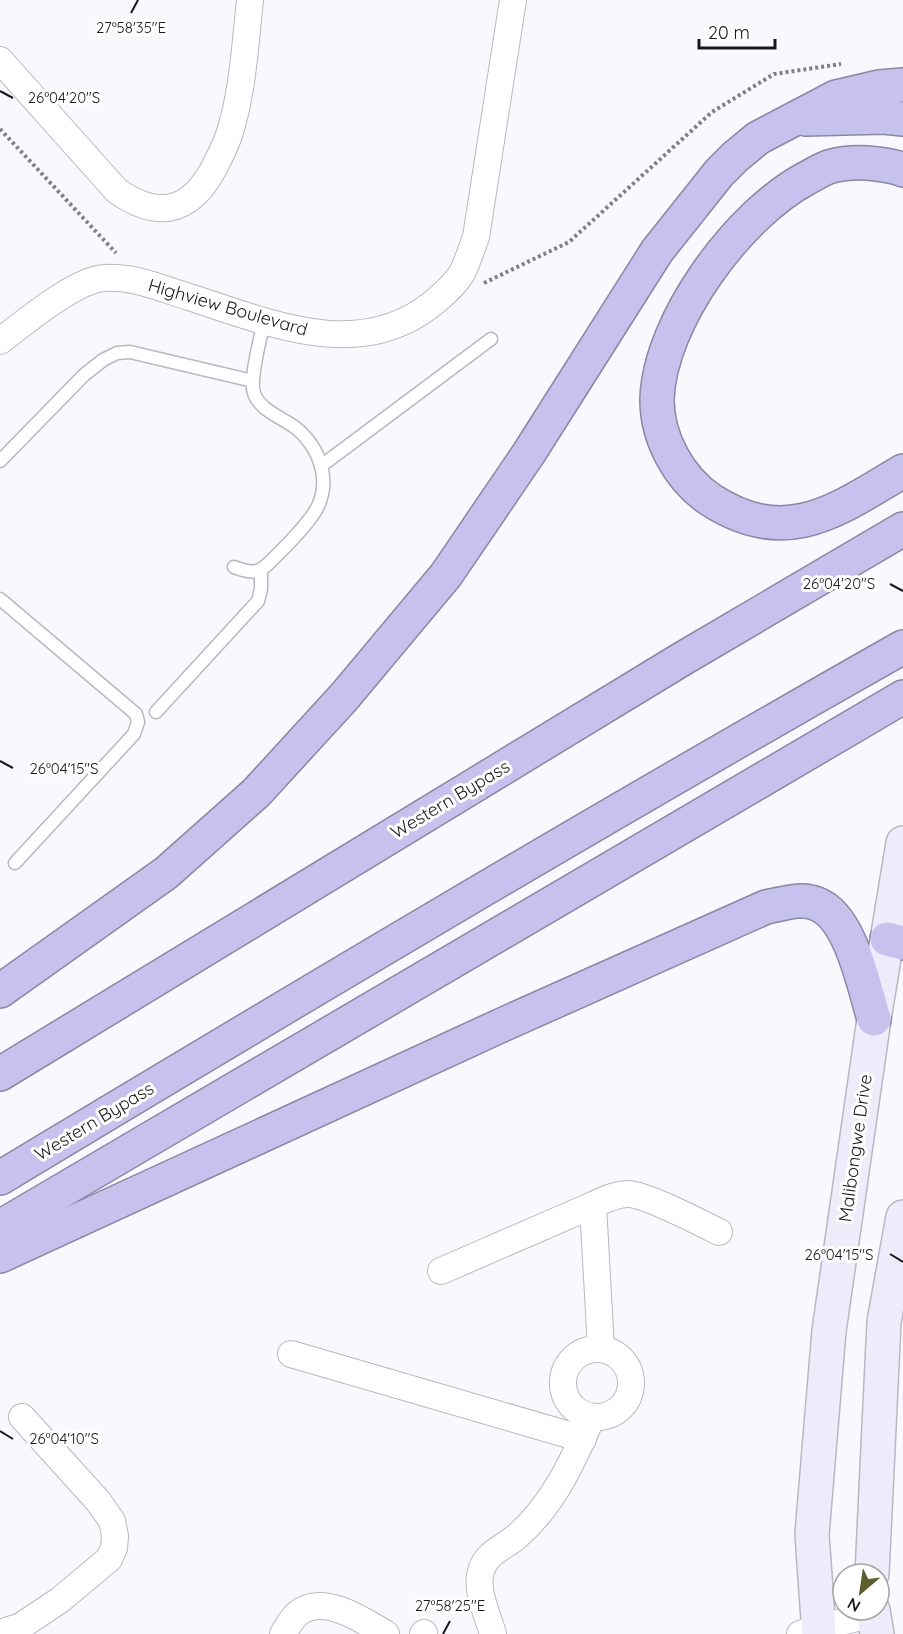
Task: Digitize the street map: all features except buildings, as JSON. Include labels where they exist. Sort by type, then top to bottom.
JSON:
[{"type":"highway","points":[[0,991],[166,873],[256,793],[344,697],[446,575],[529,453],[657,251],[735,157],[758,138],[836,97],[903,84]]},
{"type":"highway","points":[[796,119],[884,117],[903,119]]},
{"type":"highway","points":[[903,170],[897,166],[863,162],[830,166],[798,183],[766,205],[736,235],[705,275],[680,317],[668,350],[657,399],[663,437],[687,479],[703,495],[727,510],[755,520],[787,524],[834,512],[903,471]]},
{"type":"highway","name":"Western Bypass","points":[[0,1074],[682,659],[903,529]]},
{"type":"highway","name":"Western Bypass","points":[[0,1178],[323,983],[903,647]]},
{"type":"highway","points":[[0,1227],[903,697]]},
{"type":"highway","points":[[0,1256],[766,907],[800,900],[818,904],[830,914],[848,936],[874,1018]]},
{"type":"main road","name":"Malibongwe Drive","points":[[812,1632],[812,1534],[829,1331],[874,1018],[895,941],[903,843]]},
{"type":"main road","points":[[873,1562],[884,1322],[903,1217]]},
{"type":"street","points":[[0,60],[117,191],[147,208],[168,209],[191,198],[209,179],[229,137],[237,101],[250,0]]},
{"type":"street","name":"Highview Boulevard","points":[[0,340],[78,287],[104,278],[143,282],[294,330],[353,336],[387,329],[416,316],[443,295],[462,273],[476,237],[513,0]]},
{"type":"street","points":[[441,1271],[614,1196],[631,1194],[719,1232]]},
{"type":"street","points":[[593,1205],[601,1349]]},
{"type":"street","points":[[493,1634],[479,1580],[485,1560],[517,1537],[538,1513],[559,1485],[588,1428],[618,1410],[627,1400],[631,1388],[630,1374],[624,1362],[614,1353],[601,1349],[588,1350],[576,1356],[567,1365],[563,1378],[564,1392],[570,1404],[588,1428]]},
{"type":"street","points":[[291,1354],[588,1428]]},
{"type":"street","points":[[0,1633],[21,1626],[60,1600],[109,1558],[114,1548],[115,1536],[112,1521],[98,1501],[22,1417]]},
{"type":"street","points":[[283,1634],[290,1622],[301,1611],[318,1607],[330,1608],[356,1617],[386,1634]]},
{"type":"street","points":[[812,1632],[860,1622]]},
{"type":"lane","points":[[234,567],[248,573],[261,571],[283,549],[315,510],[323,484],[317,453],[297,429],[260,403],[254,393],[253,381],[264,321]]},
{"type":"lane","points":[[321,466],[491,339]]},
{"type":"lane","points":[[0,461],[84,375],[103,360],[117,353],[130,352],[253,381]]},
{"type":"lane","points":[[156,712],[258,601],[261,571]]},
{"type":"lane","points":[[0,599],[136,714],[138,722],[134,734],[15,863]]},
{"type":"path","points":[[443,295],[490,281],[569,242],[712,112],[774,74],[826,65],[848,64]]},
{"type":"path","points":[[0,129],[143,282]]}]
